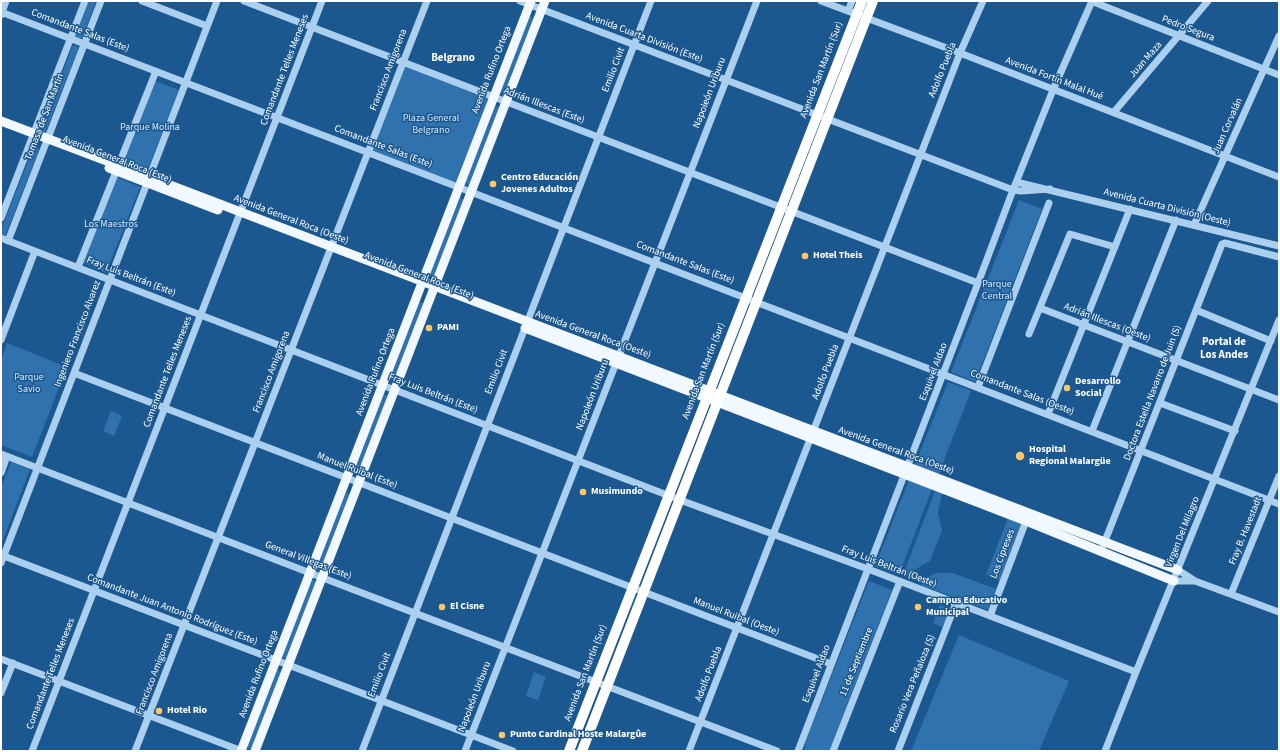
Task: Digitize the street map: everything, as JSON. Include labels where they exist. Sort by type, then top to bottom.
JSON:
[{"type":"highway","name":"Avenida San Martín (Sur)","points":[[568,751],[862,1]]},
{"type":"highway","name":"Avenida San Martín (Sur)","points":[[582,751],[828,119],[857,15],[873,1]]},
{"type":"main road","name":"Avenida Rufino Ortega","points":[[242,751],[530,3]]},
{"type":"main road","points":[[255,751],[543,5]]},
{"type":"main road","points":[[1,122],[33,136]]},
{"type":"main road","name":"Avenida General Roca (Este)","points":[[1,127],[33,136],[617,359]]},
{"type":"main road","name":"Avenida General Roca (Oeste)","points":[[617,359],[812,435],[1105,541],[1178,570]]},
{"type":"main road","name":"Avenida General Roca (Oeste)","points":[[906,470],[1174,581]]},
{"type":"street","points":[[1,13],[6,1]]},
{"type":"street","name":"Tomasa de San Martín","points":[[1,218],[85,1]]},
{"type":"street","name":"Tomasa de San Martín","points":[[8,240],[100,1]]},
{"type":"street","points":[[142,1],[207,26]]},
{"type":"street","name":"Ingeniero Francisco Alvarez","points":[[2,559],[217,1]]},
{"type":"street","name":"Adrián Illescas (Este)","points":[[244,1],[792,212]]},
{"type":"street","name":"Comandante Telles Meneses","points":[[32,751],[322,1]]},
{"type":"street","name":"Francisco Amigorena","points":[[136,751],[427,1]]},
{"type":"street","name":"Avenida Cuarta División (Este)","points":[[520,1],[543,5],[634,45],[828,119]]},
{"type":"street","name":"Emilio Civit","points":[[362,751],[651,1]]},
{"type":"street","name":"Napoleón Uriburu","points":[[465,751],[757,1]]},
{"type":"street","name":"Avenida Fortín Malal Hué","points":[[821,1],[1114,112],[1279,177]]},
{"type":"street","points":[[852,1],[857,15]]},
{"type":"street","name":"Adolfo Puebla","points":[[689,751],[960,53],[984,1]]},
{"type":"street","name":"Pedro Segura","points":[[1091,1],[1279,75]]},
{"type":"street","name":"Esquivel Aldao","points":[[798,751],[1016,182],[1091,1]]},
{"type":"street","name":"Juan Maza","points":[[1114,112],[1180,36],[1208,1]]},
{"type":"street","name":"Comandante Salas (Este)","points":[[1,13],[186,82],[757,302]]},
{"type":"street","name":"Juan Corvalán","points":[[1194,225],[1279,36]]},
{"type":"street","points":[[78,268],[156,71]]},
{"type":"street","name":"Avenida Cuarta División (Oeste)","points":[[828,119],[1013,190],[1021,192],[1050,190]]},
{"type":"street","name":"Avenida Cuarta División (Oeste)","points":[[1016,182],[1279,246]]},
{"type":"street","points":[[978,387],[1049,203]]},
{"type":"street","points":[[1048,414],[1130,209]]},
{"type":"street","points":[[792,212],[978,283]]},
{"type":"street","points":[[1092,431],[1176,220]]},
{"type":"street","points":[[1029,334],[1070,234],[1115,247]]},
{"type":"street","name":"Fray Luis Beltrán (Este)","points":[[1,238],[680,500]]},
{"type":"street","name":"Doctora Estella Navarro de Juin (S)","points":[[1101,552],[1222,244],[1225,243],[1279,257]]},
{"type":"street","points":[[1,340],[35,251]]},
{"type":"street","name":"Comandante Salas (Oeste)","points":[[757,302],[1279,504]]},
{"type":"street","name":"Adrián Illescas (Oeste)","points":[[1040,308],[1279,400]]},
{"type":"street","points":[[1196,310],[1271,340]]},
{"type":"street","name":"Virgen Del Milagro","points":[[1105,751],[1279,320]]},
{"type":"street","name":"Manuel Ruibal (Este)","points":[[74,373],[632,588]]},
{"type":"street","points":[[1160,403],[1235,431]]},
{"type":"street","points":[[1,473],[4,455]]},
{"type":"street","name":"General Villegas (Este)","points":[[4,455],[595,683],[777,751]]},
{"type":"street","name":"Fray B. Havestadt","points":[[1231,594],[1279,476]]},
{"type":"street","name":"Fray Luis Beltrán (Oeste)","points":[[680,500],[900,581],[1136,672]]},
{"type":"street","name":"Los Cipreses","points":[[990,616],[1026,521]]},
{"type":"street","name":"Comandante Juan Antonio Rodríguez (Este)","points":[[2,559],[94,590],[513,751]]},
{"type":"street","points":[[1178,570],[1195,581],[1278,609]]},
{"type":"street","name":"11 de Septiembre","points":[[833,751],[900,581]]},
{"type":"street","points":[[1174,581],[1195,581]]},
{"type":"street","name":"Manuel Ruibal (Oeste)","points":[[632,588],[831,664]]},
{"type":"street","name":"Rosario Vera Peñaloza (S)","points":[[898,751],[956,603]]},
{"type":"street","points":[[1,658],[242,751]]},
{"type":"street","points":[[1,693],[13,663]]},
{"type":"green space","points":[[89,1],[96,1],[82,38],[76,38],[76,35]]},
{"type":"green space","points":[[530,16],[534,18],[504,95],[502,95],[500,92]]},
{"type":"green space","points":[[74,45],[78,47],[78,50],[45,133],[40,133],[72,47]]},
{"type":"green space","name":"Plaza General Belgrano","points":[[403,62],[493,97],[458,187],[368,152]]},
{"type":"green space","name":"Parque Molina","points":[[155,81],[179,90],[145,176],[122,166]]},
{"type":"green space","points":[[496,106],[499,107],[469,185],[467,185],[466,181]]},
{"type":"green space","points":[[35,146],[39,148],[39,150],[6,234],[2,235],[1,230]]},
{"type":"green space","name":"Los Maestros","points":[[116,177],[140,187],[106,273],[83,263]]},
{"type":"green space","points":[[460,198],[464,199],[434,277],[431,277],[430,273]]},
{"type":"green space","name":"Parque Central","points":[[1019,200],[1042,209],[975,382],[951,372]]},
{"type":"green space","points":[[418,303],[424,303],[393,381],[391,381],[390,377]]},
{"type":"green space","name":"Parque Savio","points":[[7,343],[67,367],[32,457],[1,445],[1,360]]},
{"type":"green space","points":[[948,382],[971,391],[938,476],[914,467]]},
{"type":"green space","points":[[384,394],[388,396],[358,474],[356,474],[354,470]]},
{"type":"green space","points":[[111,411],[122,416],[114,436],[103,431]]},
{"type":"green space","points":[[11,462],[30,469],[1,545],[1,487]]},
{"type":"green space","points":[[909,480],[932,489],[899,575],[875,566]]},
{"type":"green space","points":[[935,491],[942,494],[938,513],[942,530],[930,561],[914,570],[910,578],[903,575]]},
{"type":"green space","points":[[346,492],[350,494],[350,496],[321,570],[317,571],[316,568]]},
{"type":"green space","points":[[1008,518],[1021,523],[1000,581],[986,575]]},
{"type":"green space","points":[[936,573],[953,573],[996,589],[988,610],[921,585],[924,579]]},
{"type":"green space","points":[[311,581],[316,581],[286,659],[284,659],[282,656]]},
{"type":"green space","points":[[869,581],[892,590],[829,751],[805,751],[805,743]]},
{"type":"green space","points":[[940,605],[952,609],[944,628],[933,623]]},
{"type":"green space","points":[[959,635],[1069,681],[1039,751],[911,751]]},
{"type":"green space","points":[[277,670],[281,671],[252,748],[249,749],[247,745]]},
{"type":"green space","points":[[534,672],[546,677],[538,700],[526,696]]},
{"type":"place","name":"Centro Educación Jovenes Adultos","points":[[493,184]]},
{"type":"place","name":"Hotel Theis","points":[[805,256]]},
{"type":"place","name":"PAMI","points":[[429,328]]},
{"type":"place","name":"Desarrollo Social","points":[[1067,388]]},
{"type":"place","name":"Hospital Regional Malargüe","points":[[1020,456]]},
{"type":"place","name":"Musimundo","points":[[583,492]]},
{"type":"place","name":"El Cisne","points":[[442,607]]},
{"type":"place","name":"Campus Educativo Municipal","points":[[918,607]]},
{"type":"place","name":"Hotel Rio","points":[[159,711]]},
{"type":"place","name":"Punto Cardinal Hoste Malargûe","points":[[502,735]]},
{"type":"district","name":"Belgrano","points":[[453,59]]},
{"type":"district","name":"Portal de Los Andes","points":[[1224,349]]}]
